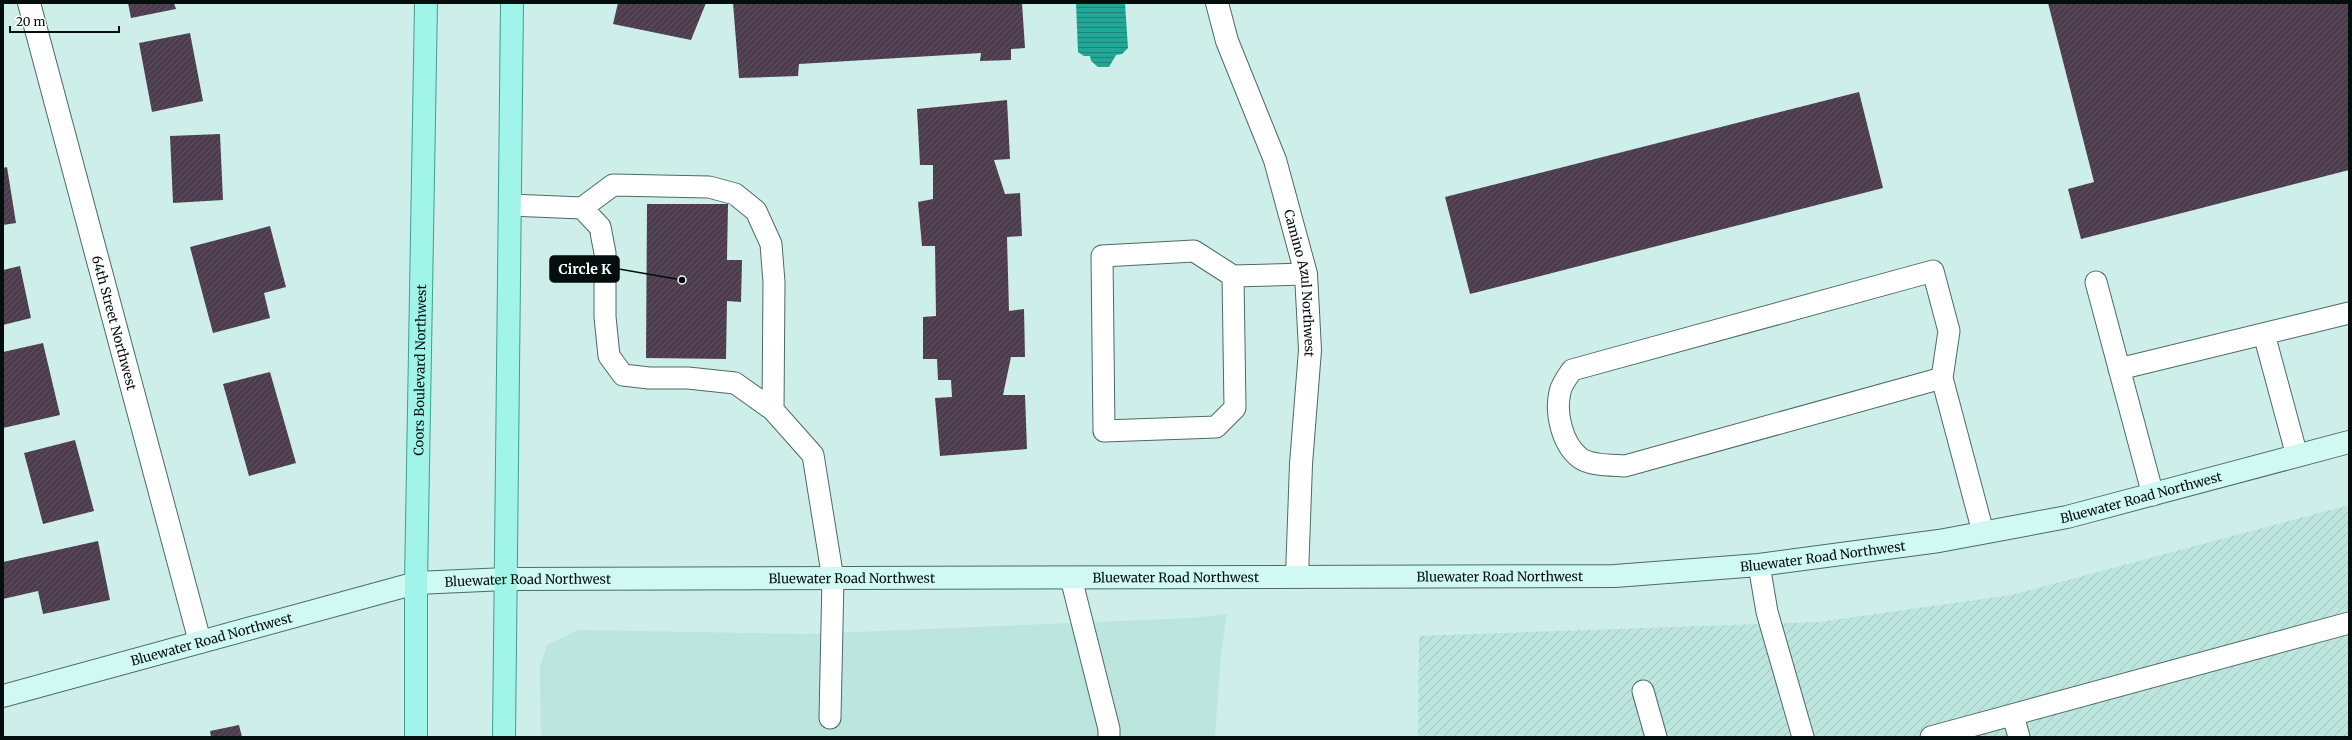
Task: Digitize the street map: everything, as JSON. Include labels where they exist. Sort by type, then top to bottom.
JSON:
[{"type":"main road","name":"Coors Boulevard Northwest","points":[[416,737],[416,583],[426,3]]},
{"type":"main road","points":[[504,737],[512,3]]},
{"type":"street","name":"64th Street Northwest","points":[[29,3],[200,642]]},
{"type":"street","name":"Camino Azul Northwest","points":[[1217,3],[1227,41],[1274,160],[1306,274],[1310,350],[1301,464],[1297,576]]},
{"type":"street","name":"Bluewater Road Northwest","points":[[3,696],[416,583],[506,579],[1615,576],[1759,565],[1939,541],[2067,517],[2349,442]]},
{"type":"lane","points":[[510,205],[582,208],[613,185],[709,187],[735,194],[756,211],[771,244],[774,282],[773,410]]},
{"type":"lane","points":[[582,208],[600,226],[605,252],[605,317],[609,356],[623,375],[649,378],[688,378],[735,383],[773,410],[813,455],[833,579],[830,718]]},
{"type":"lane","points":[[1233,276],[1235,408],[1216,427],[1104,431],[1102,256],[1194,251],[1233,276],[1306,274]]},
{"type":"lane","points":[[1942,378],[1625,466],[1602,465],[1580,458],[1568,444],[1559,415],[1560,390],[1572,370],[1933,271],[1949,331],[1942,378],[1983,532]]},
{"type":"lane","points":[[2096,282],[2153,495]]},
{"type":"lane","points":[[2119,369],[2349,313]]},
{"type":"lane","points":[[2264,334],[2297,456]]},
{"type":"lane","points":[[1759,565],[1767,612],[1803,737]]},
{"type":"lane","points":[[1071,578],[1109,733]]},
{"type":"lane","points":[[1932,737],[2349,623]]},
{"type":"lane","points":[[1643,691],[1656,737]]},
{"type":"lane","points":[[2013,715],[2019,737]]},
{"type":"shaded area","points":[[1076,3],[1125,3],[1128,48],[1122,54],[1116,55],[1109,67],[1098,67],[1091,61],[1090,56],[1084,56],[1078,52]]},
{"type":"shaded area","points":[[2349,505],[2349,737],[1418,737],[1419,636],[1819,622],[2011,595]]},
{"type":"shaded area","points":[[1227,614],[1221,653],[1215,737],[541,737],[540,667],[547,645],[578,630],[805,634],[1192,618]]},
{"type":"building","points":[[128,3],[174,3],[176,9],[131,18]]},
{"type":"building","points":[[618,3],[706,3],[691,40],[613,24]]},
{"type":"building","points":[[733,3],[1022,3],[1025,48],[1011,49],[1011,60],[980,61],[981,53],[799,64],[798,76],[739,78]]},
{"type":"building","points":[[2048,3],[2349,3],[2349,170],[2081,239],[2068,189],[2094,182]]},
{"type":"building","points":[[190,33],[203,101],[152,112],[139,43]]},
{"type":"building","points":[[1859,92],[1883,188],[1470,294],[1445,197]]},
{"type":"building","points":[[1007,100],[1010,159],[994,160],[1005,194],[1020,193],[1022,236],[1007,237],[1009,311],[1024,309],[1025,357],[1011,357],[1003,395],[1025,395],[1027,449],[940,456],[935,398],[952,397],[951,380],[938,380],[937,359],[923,359],[923,317],[936,316],[935,246],[922,246],[918,202],[933,199],[933,165],[920,165],[917,109]]},
{"type":"building","points":[[220,134],[223,200],[173,203],[170,136]]},
{"type":"building","points":[[7,167],[16,223],[3,225],[3,168]]},
{"type":"building","points":[[647,204],[728,204],[727,260],[742,260],[741,302],[727,301],[726,359],[646,358]]},
{"type":"building","points":[[270,226],[286,287],[264,293],[270,318],[213,333],[190,247]]},
{"type":"building","points":[[20,266],[31,318],[3,325],[3,270]]},
{"type":"building","points":[[43,343],[60,415],[3,428],[3,352]]},
{"type":"building","points":[[270,372],[296,463],[249,476],[223,384]]},
{"type":"building","points":[[75,440],[94,511],[43,524],[24,453]]},
{"type":"building","points":[[98,541],[110,600],[43,614],[38,591],[3,599],[3,562]]},
{"type":"building","points":[[239,725],[242,737],[211,737],[210,731]]},
{"type":"place","name":"Circle K","points":[[682,280]]}]
